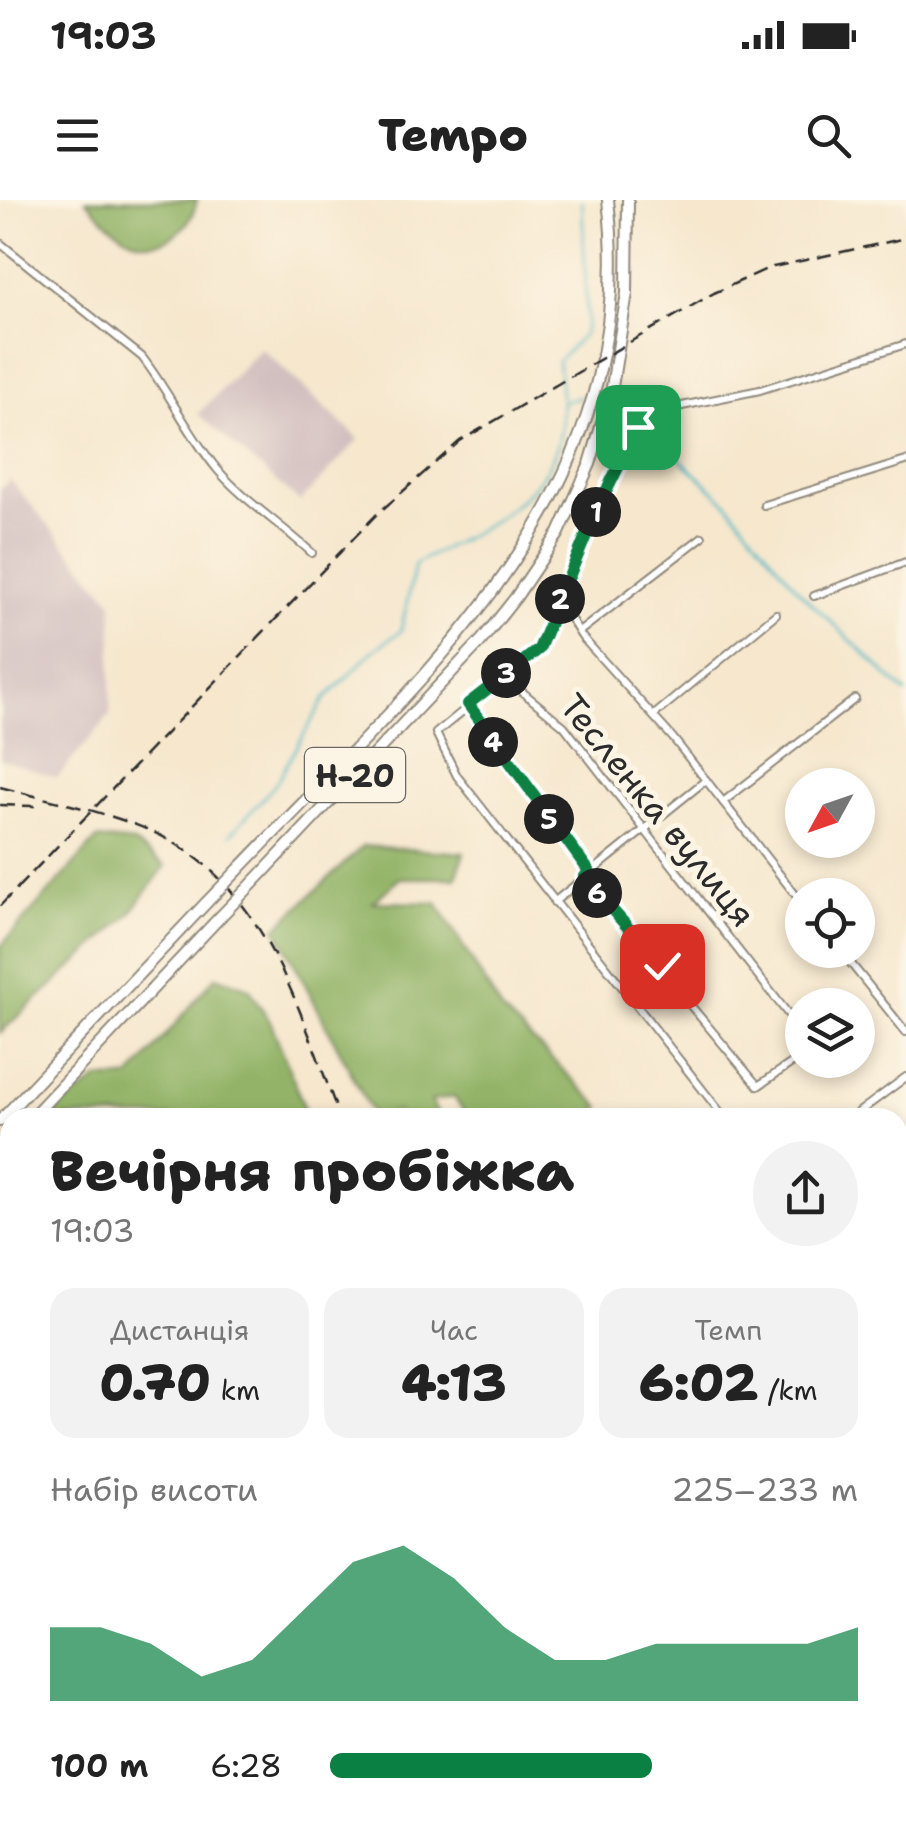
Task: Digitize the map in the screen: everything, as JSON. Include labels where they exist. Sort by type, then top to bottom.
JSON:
[{"type":"main road","name":"Н-20","points":[[12,1108],[463,632],[526,549],[564,479],[592,407],[609,288],[608,200]]},
{"type":"main road","name":"Н-20","points":[[39,1108],[481,641],[542,560],[574,501],[602,431],[618,359],[630,252],[628,200]]},
{"type":"main road","points":[[526,549],[542,560]]},
{"type":"street","points":[[0,243],[142,357],[161,381],[177,415],[220,472],[312,553]]},
{"type":"street","points":[[716,1108],[554,902],[443,753],[436,734],[539,649],[595,514],[636,435],[678,407],[760,390],[906,344]]},
{"type":"street","points":[[764,504],[906,461]]},
{"type":"street","points":[[574,501],[595,514]]},
{"type":"street","points":[[579,632],[702,537]]},
{"type":"street","points":[[814,596],[906,562]]},
{"type":"street","points":[[559,600],[579,632],[654,716],[785,881]]},
{"type":"street","points":[[654,716],[776,614]]},
{"type":"street","name":"Тесленка вулиця","points":[[502,676],[564,726],[785,1010]]},
{"type":"street","points":[[723,802],[855,699]]},
{"type":"street","points":[[468,704],[586,874],[762,1086],[785,1069]]},
{"type":"street","points":[[554,902],[706,780]]},
{"type":"street","points":[[854,968],[906,1032]]},
{"type":"street","points":[[864,1108],[906,1077]]},
{"type":"shaded area","points":[[261,348],[359,439],[300,502],[198,414]]},
{"type":"shaded area","points":[[10,480],[113,602],[110,715],[57,778],[0,759],[0,489]]},
{"type":"green space","points":[[86,200],[197,200],[180,231],[150,243],[138,242],[115,229]]},
{"type":"green space","points":[[97,839],[134,843],[165,866],[130,914],[0,1033],[0,947]]},
{"type":"green space","points":[[363,846],[464,853],[456,878],[400,878],[373,902],[437,903],[502,1011],[601,1107],[462,1108],[454,1097],[431,1101],[434,1108],[369,1108],[276,928]]},
{"type":"green space","points":[[216,976],[249,988],[271,1023],[304,1108],[59,1108],[99,1079],[130,1078]]},
{"type":"waterway","points":[[230,835],[275,785],[324,700],[373,651],[401,631],[415,564],[498,518],[534,487],[547,468],[561,427],[558,361],[584,334],[587,321],[582,200]]},
{"type":"waterway","points":[[562,402],[580,397]]},
{"type":"waterway","points":[[620,408],[639,422]]},
{"type":"waterway","points":[[650,431],[728,504],[801,593],[906,693]]},
{"type":"railway","points":[[0,906],[375,516],[460,441],[714,293],[769,268],[906,238]]},
{"type":"railway","points":[[0,787],[146,829],[187,851],[220,879],[272,951],[336,1108]]},
{"type":"railway","points":[[0,805],[35,806]]},
{"type":"route","points":[[638,427],[595,514],[539,649],[468,704],[589,871],[584,878],[662,966]]}]
